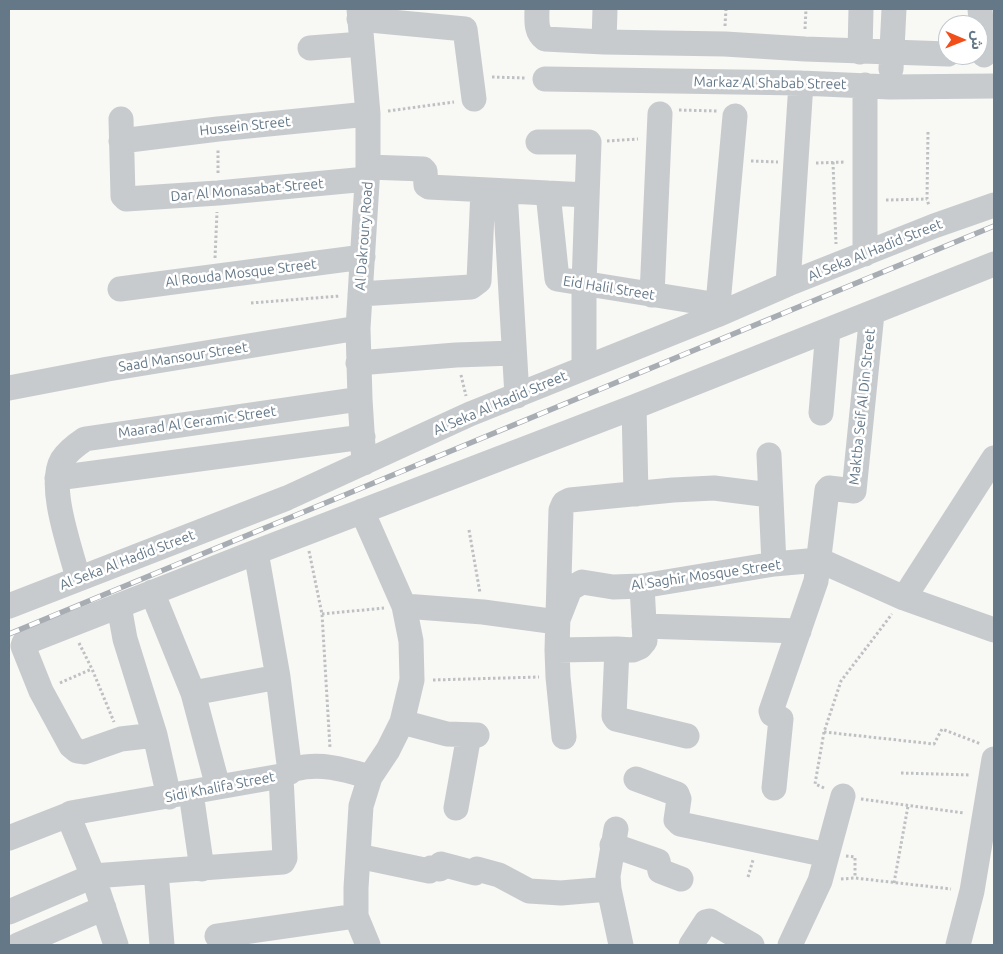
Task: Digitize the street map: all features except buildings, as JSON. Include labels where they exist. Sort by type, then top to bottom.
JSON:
[{"type":"street","points":[[537,9],[538,31],[540,36],[545,39],[725,44],[860,52],[938,54]]},
{"type":"street","points":[[604,42],[605,9]]},
{"type":"street","points":[[860,52],[861,9]]},
{"type":"street","points":[[890,87],[894,9]]},
{"type":"street","points":[[359,14],[465,29],[473,88]]},
{"type":"street","name":"Al Dakroury Road","points":[[359,14],[368,114],[368,173],[358,328],[358,363],[364,463]]},
{"type":"street","points":[[310,48],[362,44]]},
{"type":"street","name":"Markaz Al Shabab Street","points":[[545,79],[801,83],[890,87],[994,86]]},
{"type":"street","points":[[788,284],[801,83]]},
{"type":"street","points":[[865,85],[865,254]]},
{"type":"street","name":"Hussein Street","points":[[126,199],[123,196],[121,130],[218,128],[368,114]]},
{"type":"street","points":[[652,295],[660,114]]},
{"type":"street","points":[[718,310],[735,116]]},
{"type":"street","points":[[538,142],[589,142],[584,284],[584,368]]},
{"type":"street","name":"Dar Al Monasabat Street","points":[[126,199],[218,193],[368,173],[424,168],[426,185],[428,187],[494,191]]},
{"type":"street","points":[[494,191],[587,195]]},
{"type":"street","points":[[360,294],[472,287],[476,285],[479,281],[494,191]]},
{"type":"street","points":[[494,191],[514,352],[517,396]]},
{"type":"street","name":"Eid Halil Street","points":[[548,193],[556,278],[558,280],[652,295],[718,310]]},
{"type":"street","name":"Al Seka Al Hadid Street","points":[[9,606],[287,498],[470,414],[584,368],[718,310],[836,266],[934,226],[994,205]]},
{"type":"street","name":"Al Rouda Mosque Street","points":[[120,289],[363,257]]},
{"type":"street","points":[[155,735],[121,739],[84,752],[77,751],[71,746],[41,691],[23,646],[25,642],[634,407],[994,264]]},
{"type":"street","name":"Maktba Seif Al Din Street","points":[[774,788],[781,719],[772,714],[772,711],[816,581],[827,490],[829,488],[854,491],[872,313]]},
{"type":"street","name":"Saad Mansour Street","points":[[9,388],[108,369],[358,328]]},
{"type":"street","points":[[821,413],[828,330]]},
{"type":"street","points":[[358,363],[514,352]]},
{"type":"street","name":"Maarad Al Ceramic Street","points":[[57,478],[61,462],[71,448],[85,439],[360,399]]},
{"type":"street","points":[[634,407],[636,494]]},
{"type":"street","points":[[78,578],[58,503],[57,478],[363,437]]},
{"type":"street","points":[[769,455],[774,564]]},
{"type":"street","points":[[904,598],[994,458]]},
{"type":"street","points":[[564,738],[558,677],[557,622],[561,510],[564,503],[570,500],[714,488],[770,494]]},
{"type":"street","points":[[362,511],[404,606],[411,641],[412,680],[402,722],[388,750],[370,777],[360,806],[356,916],[368,945]]},
{"type":"street","points":[[9,912],[93,876],[280,863],[285,860],[285,774],[278,677],[256,552]]},
{"type":"street","points":[[820,560],[904,598],[994,630]]},
{"type":"street","name":"Al Saghir Mosque Street","points":[[557,622],[570,589],[576,585],[588,582],[613,587],[642,586],[774,564],[820,560]]},
{"type":"street","points":[[557,650],[617,648],[633,650],[640,647],[645,641],[642,586]]},
{"type":"street","points":[[152,592],[193,693],[218,787]]},
{"type":"street","points":[[118,606],[125,639],[155,735],[180,795],[202,869]]},
{"type":"street","points":[[404,606],[483,612],[557,622]]},
{"type":"street","points":[[644,626],[799,631]]},
{"type":"street","points":[[617,648],[614,716],[616,719],[687,736]]},
{"type":"street","points":[[193,693],[278,677]]},
{"type":"street","points":[[402,722],[447,734],[473,735],[456,808]]},
{"type":"street","points":[[958,945],[972,891],[986,863],[985,816],[990,760]]},
{"type":"street","name":"Sidi Khalifa Street","points":[[9,838],[71,813],[180,795],[285,774],[304,768],[331,766],[370,777]]},
{"type":"street","points":[[636,778],[677,794],[679,800],[676,820],[680,824],[827,856]]},
{"type":"street","points":[[790,945],[820,881],[843,796]]},
{"type":"street","points":[[68,815],[93,876],[116,945]]},
{"type":"street","points":[[621,945],[608,876],[614,837],[658,860],[660,871],[682,879]]},
{"type":"street","points":[[358,856],[429,871],[430,868],[440,869],[441,864],[475,873],[477,868],[499,875],[529,891],[561,893],[609,889]]},
{"type":"street","points":[[156,872],[162,945]]},
{"type":"street","points":[[18,945],[104,908]]},
{"type":"street","points":[[217,936],[356,916]]},
{"type":"street","points":[[691,945],[706,922],[712,922],[752,945]]},
{"type":"path","points":[[368,114],[473,88],[545,79]]},
{"type":"path","points":[[660,114],[664,110],[703,111],[731,112],[735,116]]},
{"type":"path","points":[[215,276],[218,128]]},
{"type":"path","points":[[865,201],[926,199],[928,132]]},
{"type":"path","points":[[589,142],[659,138]]},
{"type":"path","points":[[731,160],[796,163]]},
{"type":"path","points":[[833,162],[836,266]]},
{"type":"path","points":[[251,303],[360,294]]},
{"type":"path","points":[[456,355],[470,414]]},
{"type":"path","points":[[469,530],[483,612]]},
{"type":"path","points":[[302,534],[311,557],[322,614],[331,766]]},
{"type":"path","points":[[904,598],[841,681],[824,732],[815,784],[843,796],[985,816]]},
{"type":"path","points":[[322,614],[404,606]]},
{"type":"path","points":[[69,625],[92,669],[121,739]]},
{"type":"path","points":[[41,691],[92,669]]},
{"type":"path","points":[[412,680],[558,677]]},
{"type":"path","points":[[824,732],[934,744],[942,729],[990,760]]},
{"type":"path","points":[[901,773],[990,760]]},
{"type":"path","points":[[894,883],[908,806]]},
{"type":"path","points":[[854,878],[972,891]]},
{"type":"railway","points":[[9,634],[994,226]]}]
